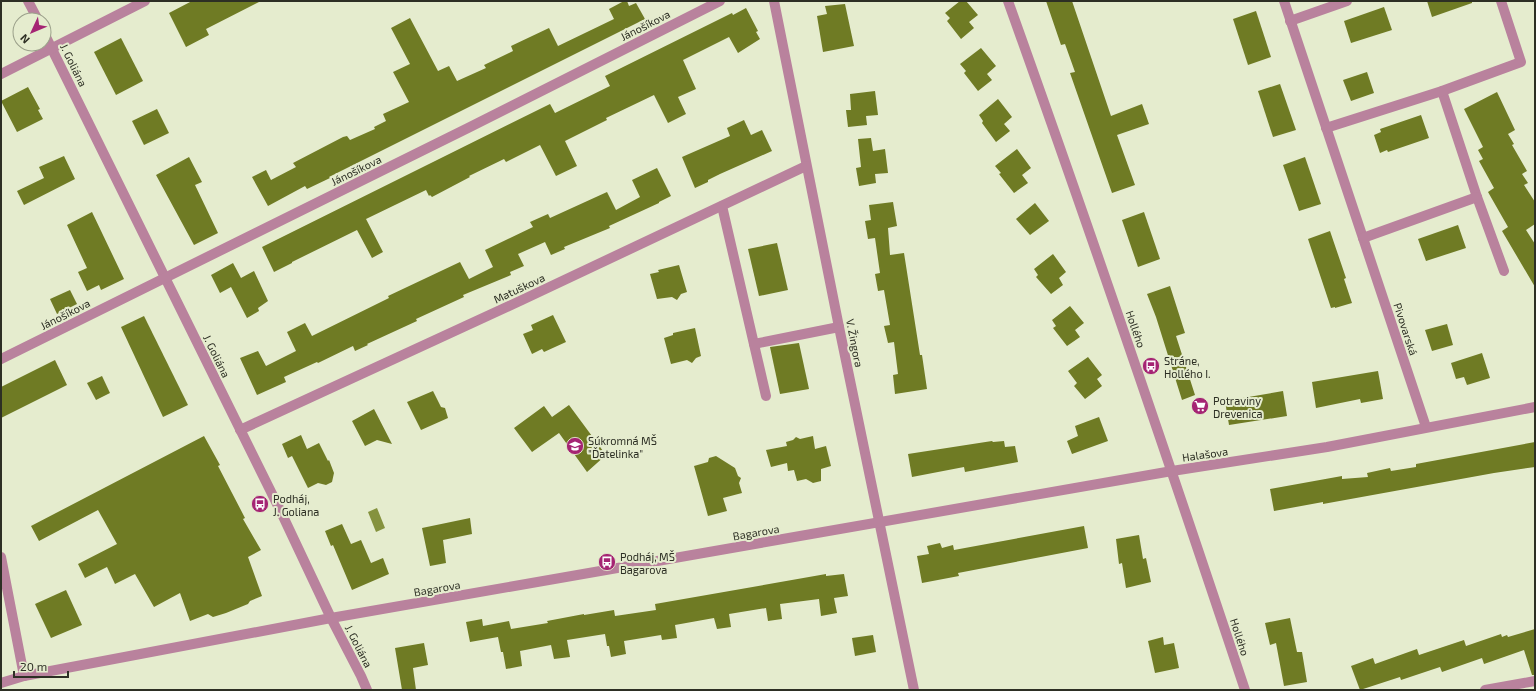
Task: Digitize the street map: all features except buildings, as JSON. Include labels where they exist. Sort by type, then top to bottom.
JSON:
[{"type":"street","points":[[28,1],[34,12]]},
{"type":"street","points":[[52,48],[145,1]]},
{"type":"street","name":"Jánošíkova","points":[[1,359],[468,128],[720,1]]},
{"type":"street","name":"V. Žingora","points":[[774,1],[806,166],[914,690]]},
{"type":"street","name":"Hollého","points":[[1008,1],[1070,174],[1172,470],[1245,690]]},
{"type":"street","name":"Pivovarská","points":[[1284,1],[1426,427]]},
{"type":"street","points":[[1290,21],[1348,1]]},
{"type":"street","points":[[1326,128],[1442,91],[1521,62],[1501,1]]},
{"type":"street","name":"J. Goliána","points":[[52,48],[367,690]]},
{"type":"street","points":[[1,74],[44,52]]},
{"type":"street","points":[[1442,91],[1477,197],[1504,271]]},
{"type":"street","name":"Matuškova","points":[[240,430],[806,166]]},
{"type":"street","points":[[1363,238],[1477,197]]},
{"type":"street","points":[[722,206],[766,396]]},
{"type":"street","points":[[754,344],[839,326]]},
{"type":"street","name":"Halašova","points":[[879,522],[1172,470],[1327,447],[1535,407]]},
{"type":"street","name":"Bagarova","points":[[1,682],[24,676],[331,618],[879,522]]},
{"type":"street","points":[[1,557],[24,676]]},
{"type":"street","points":[[1485,690],[1535,680]]},
{"type":"shaded area","points":[[377,508],[385,528],[376,532],[368,512]]},
{"type":"place","name":"Stráne, Hollého I.","points":[[1151,366]]},
{"type":"place","name":"Potraviny Drevenica","points":[[1200,406]]},
{"type":"place","name":"Súkromná MŠ \"Ďatelinka\"","points":[[575,446]]},
{"type":"place","name":"Podháj, J. Goliana","points":[[260,504]]},
{"type":"place","name":"Podháj, MŠ Bagarova","points":[[607,562]]}]
